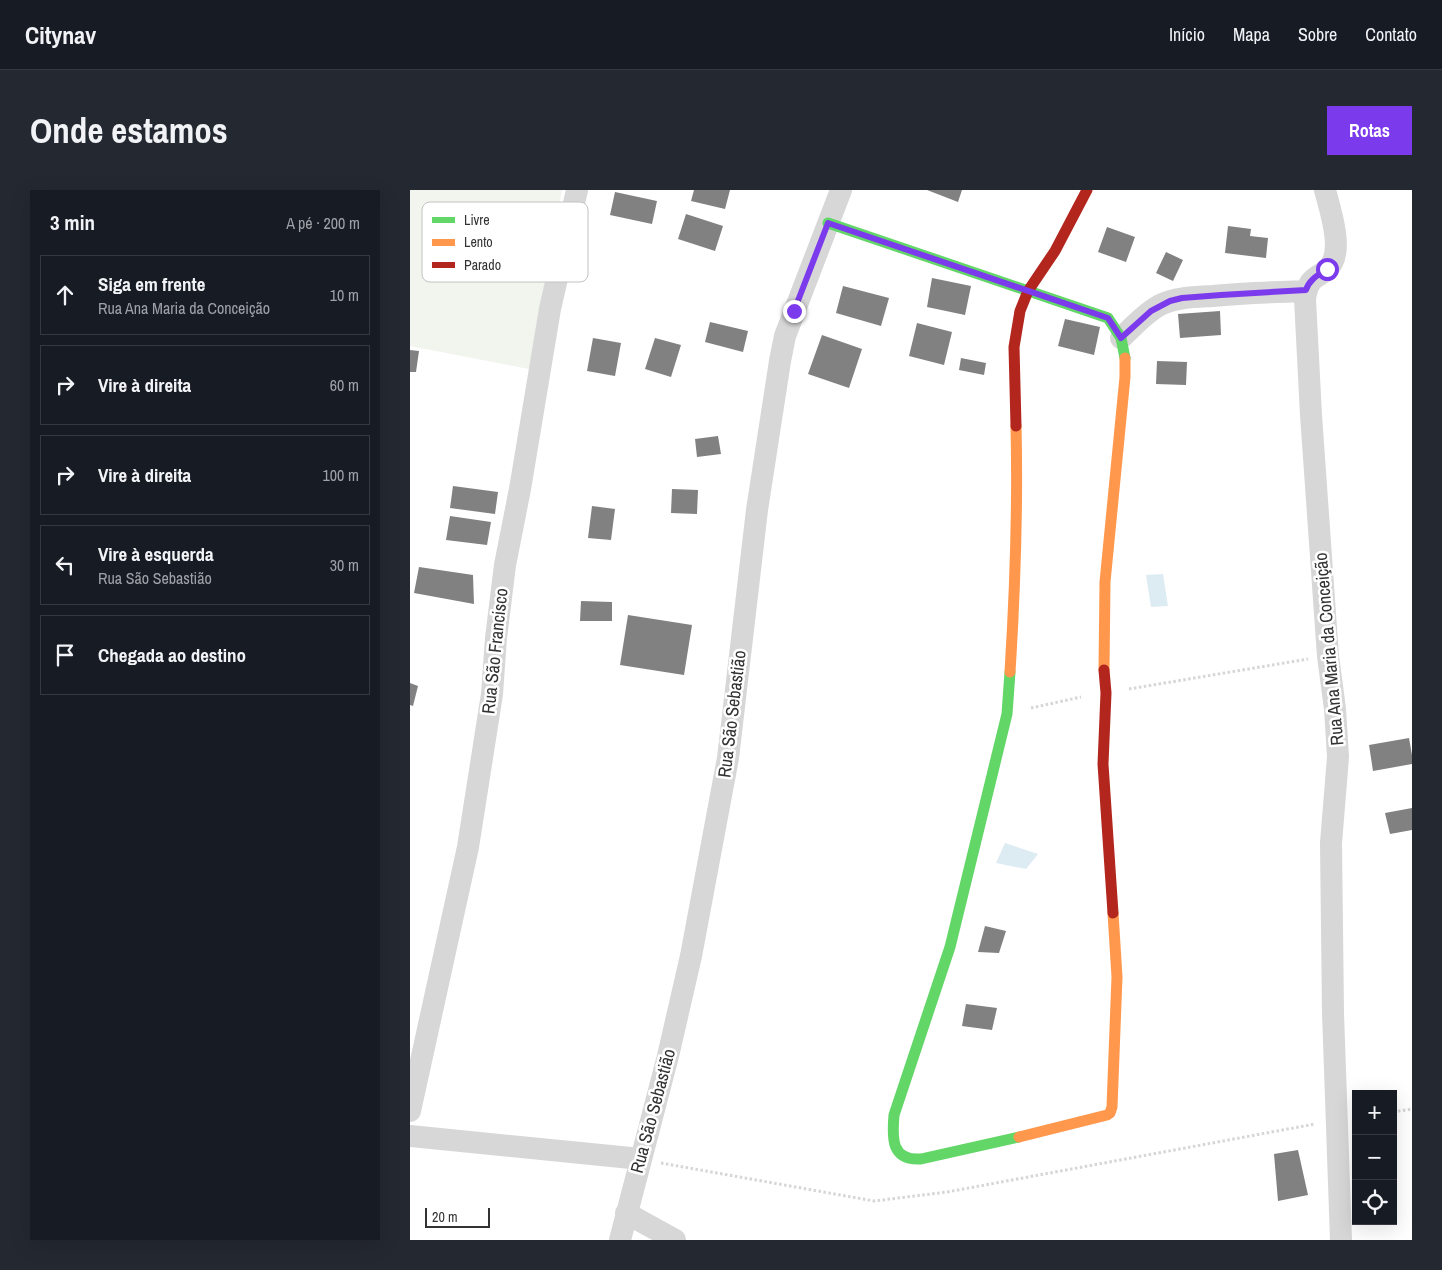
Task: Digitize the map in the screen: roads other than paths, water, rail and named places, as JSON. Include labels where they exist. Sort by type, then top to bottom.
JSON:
[{"type":"street","name":"Rua São Sebastião","points":[[620,1240],[668,1056],[691,956],[728,758],[757,510],[785,336],[841,190]]},
{"type":"street","points":[[828,223],[1028,291],[1108,318],[1121,338],[1125,356],[1125,377],[1105,582],[1104,672],[1106,693],[1103,764],[1117,977],[1112,1108],[1107,1115],[921,1159],[907,1159],[900,1154],[893,1137],[894,1116],[950,947],[1006,714],[1012,634],[1017,466],[1014,348],[1020,311],[1028,291],[1055,251],[1087,190]]},
{"type":"street","points":[[1121,338],[1151,311],[1170,301],[1306,290],[1313,279],[1332,264],[1335,256],[1334,230],[1325,190]]},
{"type":"street","name":"Rua São Francisco","points":[[410,1111],[468,847],[492,694],[496,638],[505,565],[556,282]]},
{"type":"street","name":"Rua Ana Maria da Conceição","points":[[1306,290],[1308,372],[1328,656],[1335,709],[1338,757],[1331,843],[1333,1013],[1341,1240]]},
{"type":"street","points":[[410,1136],[641,1159]]},
{"type":"street","points":[[626,1213],[675,1240]]}]
